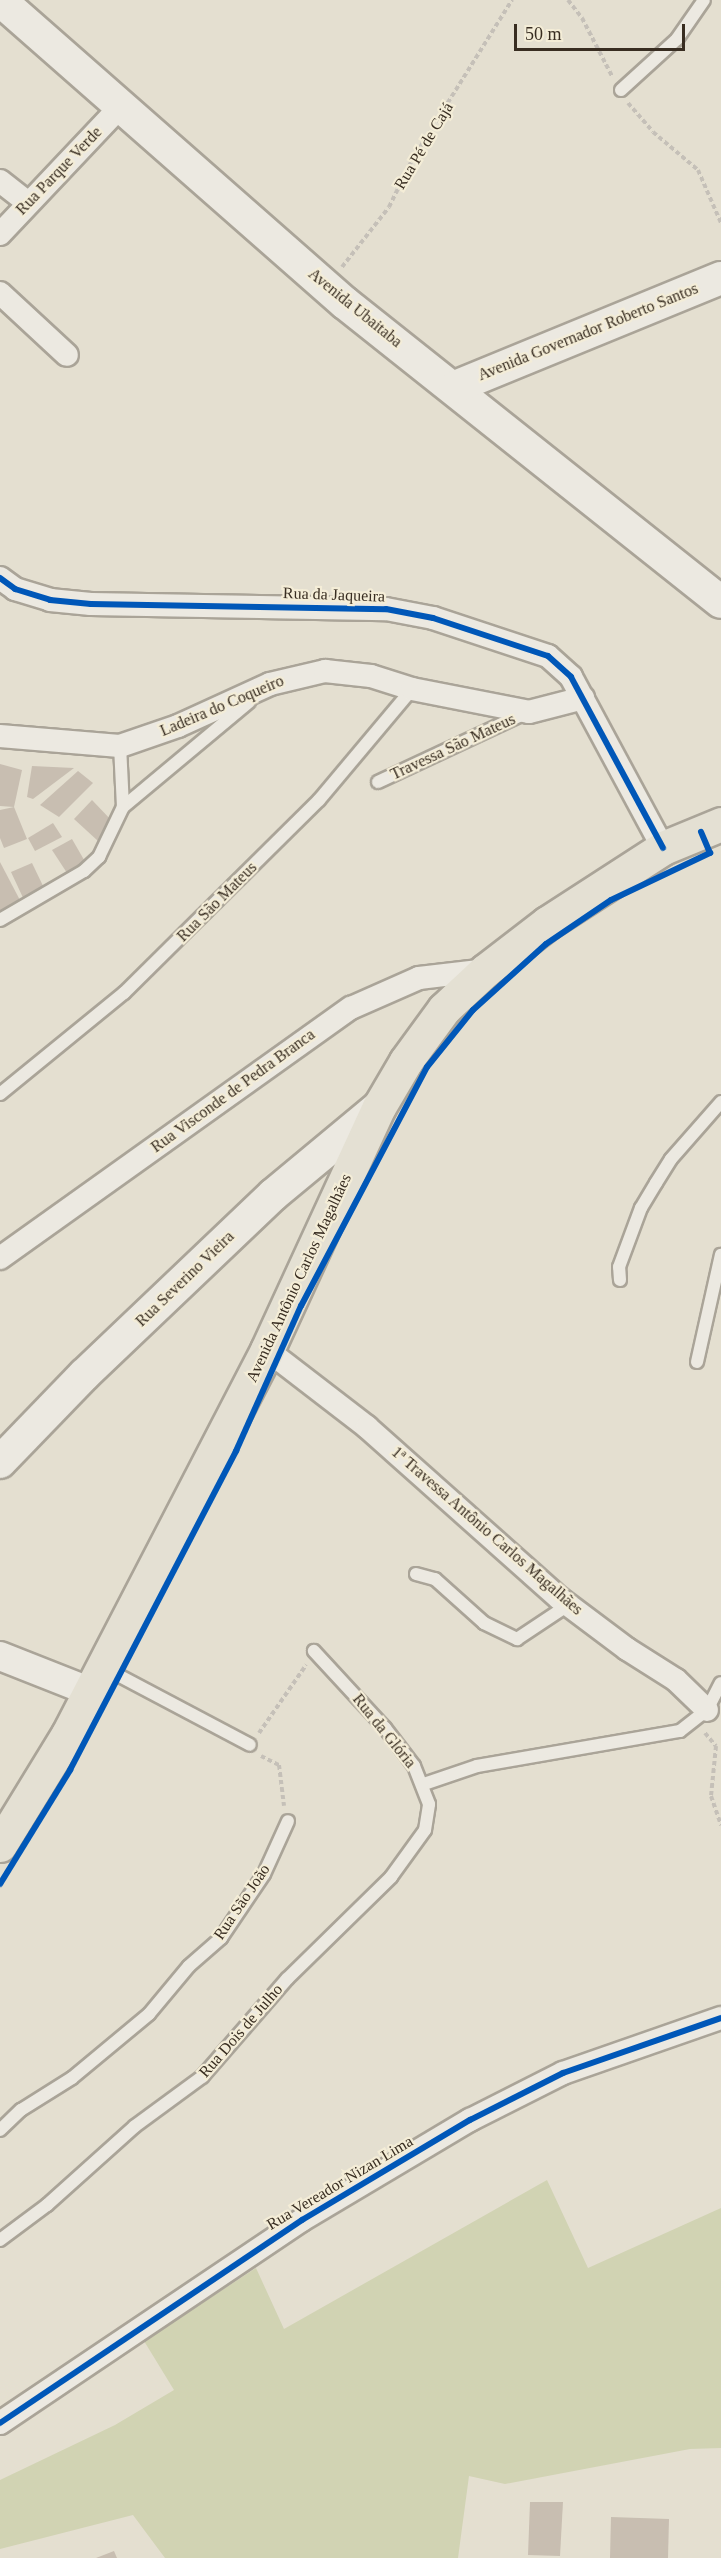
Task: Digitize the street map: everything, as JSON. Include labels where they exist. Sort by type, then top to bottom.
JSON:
[{"type":"main road","name":"Avenida Ubaitaba","points":[[0,0],[119,108],[325,285],[721,602]]},
{"type":"main road","name":"Avenida Governador Roberto Santos","points":[[455,387],[721,278]]},
{"type":"main road","name":"Avenida Antônio Carlos Magalhães","points":[[0,1845],[68,1734],[267,1350],[379,1107],[444,1009],[486,970],[547,923],[663,848],[721,824]]},
{"type":"main road","name":"Rua Severino Vieira","points":[[0,1462],[84,1375],[273,1195],[379,1107]]},
{"type":"street","name":"Rua Parque Verde","points":[[0,234],[119,108]]},
{"type":"street","points":[[0,181],[28,203]]},
{"type":"street","points":[[0,293],[67,354]]},
{"type":"street","name":"Rua da Jaqueira","points":[[0,578],[15,588],[50,600],[81,603],[386,609],[433,618],[548,656],[571,677],[663,848]]},
{"type":"street","name":"Ladeira do Coqueiro","points":[[0,736],[120,746],[178,726],[270,684],[326,671],[371,676],[412,688],[529,712],[583,698]]},
{"type":"street","name":"Rua Visconde de Pedra Branca","points":[[0,1258],[351,1008],[419,978],[486,970]]},
{"type":"street","name":"1ª Travessa Antônio Carlos Magalhães","points":[[267,1350],[368,1427],[568,1605],[676,1680],[702,1717]]},
{"type":"street","points":[[0,1656],[89,1691]]},
{"type":"street","name":"Rua Vereador Nizan Lima","points":[[0,2423],[302,2220],[470,2120],[563,2073],[721,2018]]},
{"type":"lane","points":[[621,90],[677,39],[704,0]]},
{"type":"lane","points":[[0,920],[84,871],[99,857],[123,807],[270,684]]},
{"type":"lane","name":"Rua São Mateus","points":[[0,1094],[124,993],[319,800],[412,688]]},
{"type":"lane","name":"Travessa São Mateus","points":[[378,782],[529,712]]},
{"type":"lane","points":[[120,746],[123,807]]},
{"type":"lane","points":[[620,1280],[620,1267],[651,1191],[671,1159],[721,1102]]},
{"type":"lane","points":[[697,1362],[721,1255]]},
{"type":"lane","points":[[416,1574],[435,1579],[484,1623],[517,1639],[568,1605]]},
{"type":"lane","name":"Rua da Glória","points":[[314,1651],[385,1728],[424,1784],[477,1767],[680,1731],[702,1717]]},
{"type":"lane","points":[[118,1675],[250,1745]]},
{"type":"lane","points":[[702,1717],[721,1683]]},
{"type":"lane","name":"Rua Dois de Julho","points":[[0,2240],[47,2205],[135,2126],[202,2077],[287,1979],[391,1877],[429,1821],[424,1784]]},
{"type":"lane","name":"Rua São João","points":[[0,2130],[21,2110],[72,2078],[149,2013],[189,1966],[221,1938],[264,1874],[288,1821]]},
{"type":"path","points":[[568,0],[582,18],[621,90],[653,132],[698,170],[721,223]]},
{"type":"path","points":[[288,1821],[279,1765],[250,1745],[289,1694],[314,1651]]},
{"type":"path","points":[[702,1717],[716,1746],[711,1796],[721,1825]]},
{"type":"green space","points":[[547,2180],[588,2268],[721,2208],[721,2448],[690,2449],[505,2484],[469,2476],[458,2558],[165,2558],[133,2515],[0,2549],[0,2480],[115,2425],[174,2390],[144,2341],[256,2268],[284,2329]]},
{"type":"building","points":[[0,764],[22,770],[14,807],[0,806]]},
{"type":"building","points":[[32,766],[74,768],[33,799],[27,797]]},
{"type":"building","points":[[78,771],[93,783],[59,817],[40,805]]},
{"type":"building","points":[[92,800],[113,822],[98,841],[74,819]]},
{"type":"building","points":[[14,807],[27,839],[4,848],[0,838],[0,810]]},
{"type":"building","points":[[53,823],[62,837],[35,851],[28,838]]},
{"type":"building","points":[[72,839],[87,865],[69,876],[52,850]]},
{"type":"building","points":[[0,862],[22,904],[0,916]]},
{"type":"building","points":[[32,863],[45,890],[25,902],[11,872]]},
{"type":"building","points":[[530,2502],[563,2502],[560,2556],[528,2555]]},
{"type":"building","points":[[611,2517],[669,2519],[668,2558],[610,2558]]},
{"type":"building","points":[[114,2551],[117,2558],[96,2558]]},
{"type":"cycle path","points":[[0,578],[15,589],[50,600],[91,604],[386,609],[433,618],[548,656],[571,677],[663,848]]},
{"type":"cycle path","points":[[0,1884],[70,1770],[236,1451],[301,1306],[427,1067],[473,1010],[546,944],[611,900],[710,853],[701,832]]},
{"type":"cycle path","points":[[0,2423],[302,2220],[470,2120],[563,2073],[721,2018]]}]
